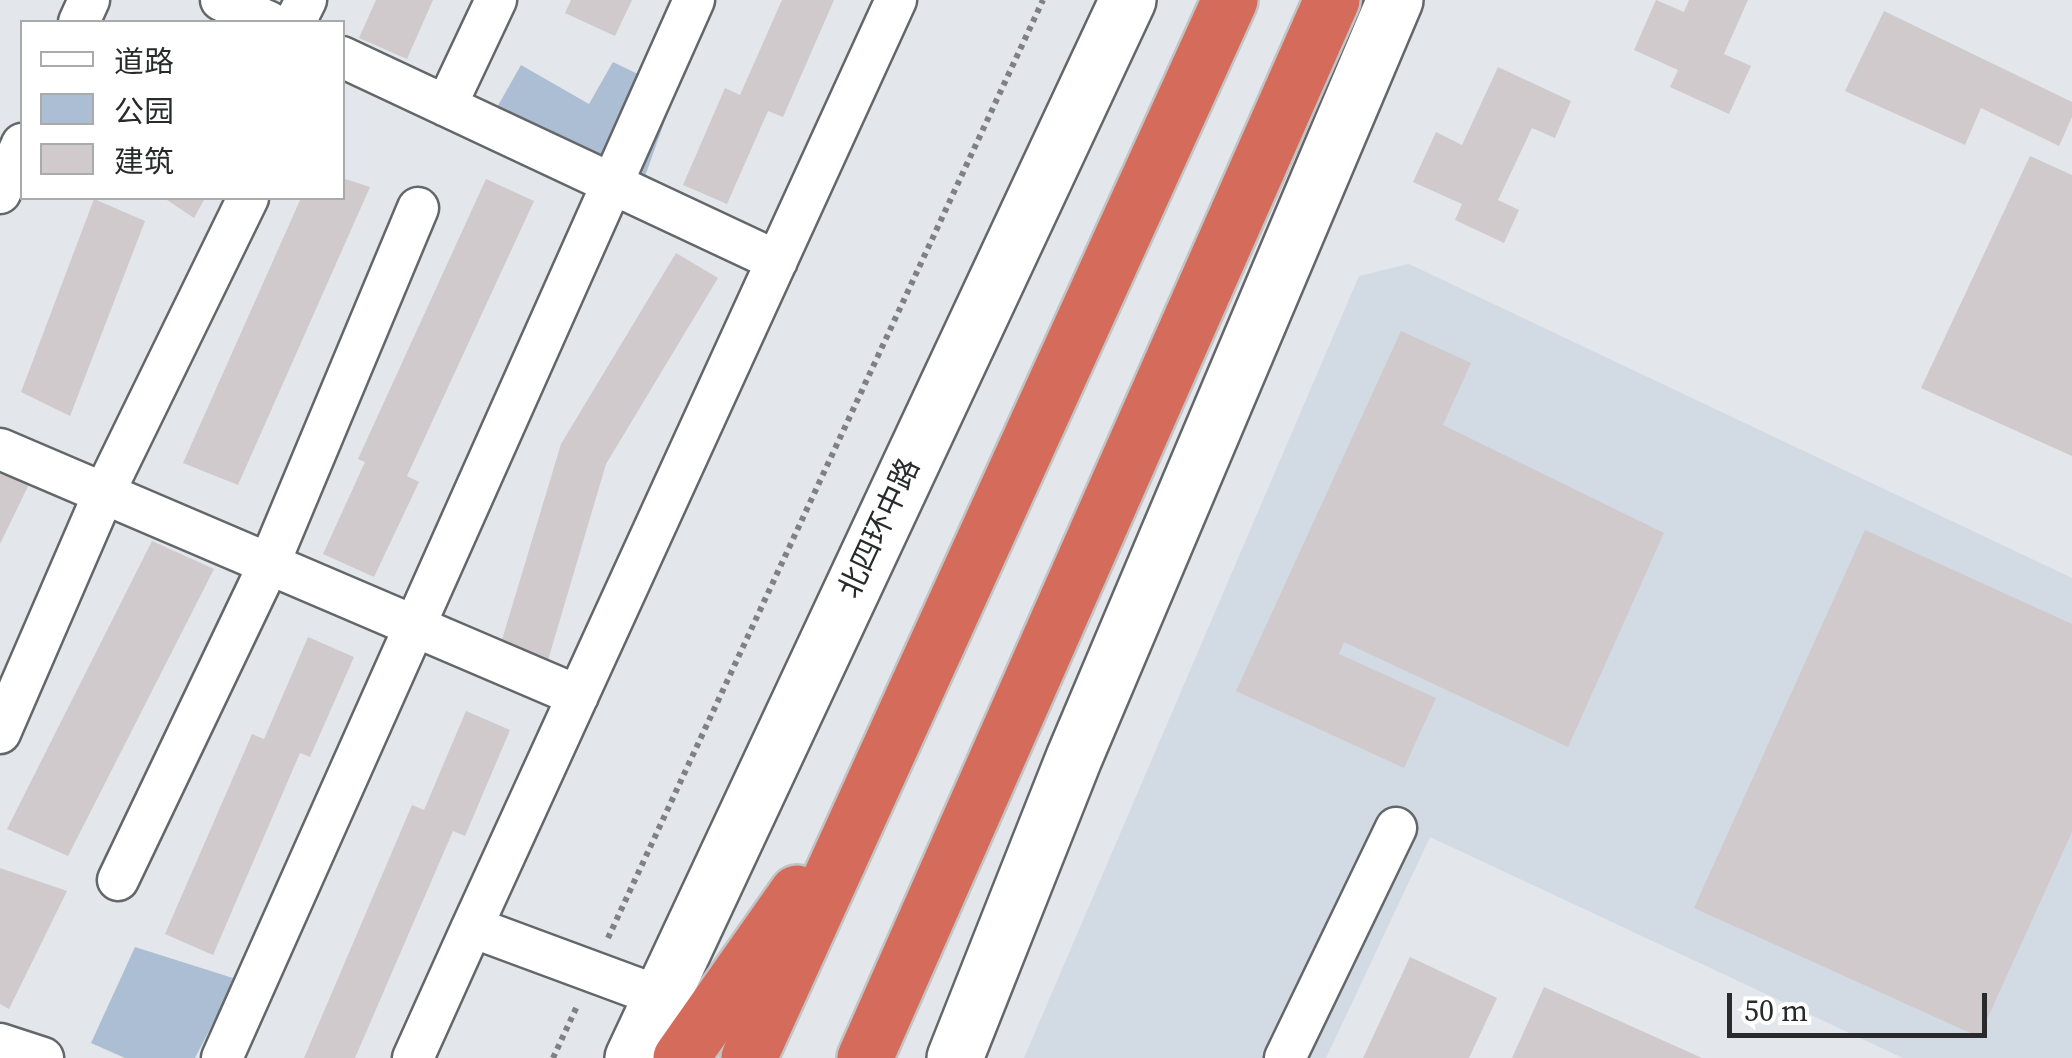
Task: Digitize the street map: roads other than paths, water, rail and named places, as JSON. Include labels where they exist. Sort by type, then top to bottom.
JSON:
[{"type":"highway","points":[[749,1058],[1230,0]]},
{"type":"highway","points":[[865,1058],[1332,0]]},
{"type":"highway","points":[[681,1058],[884,767]]},
{"type":"highway","points":[[878,1058],[920,934]]},
{"type":"highway","points":[[735,1058],[775,1001]]},
{"type":"street","points":[[221,0],[264,20]]},
{"type":"street","points":[[446,106],[496,0]]},
{"type":"street","points":[[222,1058],[694,0]]},
{"type":"street","points":[[413,1058],[896,0]]},
{"type":"street","name":"北四环中路","points":[[633,1058],[1128,0]]},
{"type":"street","points":[[956,1058],[1074,758],[1395,0]]},
{"type":"street","points":[[345,58],[777,261]]},
{"type":"street","points":[[0,193],[20,148]]},
{"type":"street","points":[[0,733],[104,493],[247,200]]},
{"type":"street","points":[[118,880],[270,564],[418,208]]},
{"type":"street","points":[[0,449],[578,696]]},
{"type":"street","points":[[1285,1058],[1396,828]]},
{"type":"street","points":[[472,926],[662,997]]},
{"type":"street","points":[[0,1044],[39,1057]]}]
